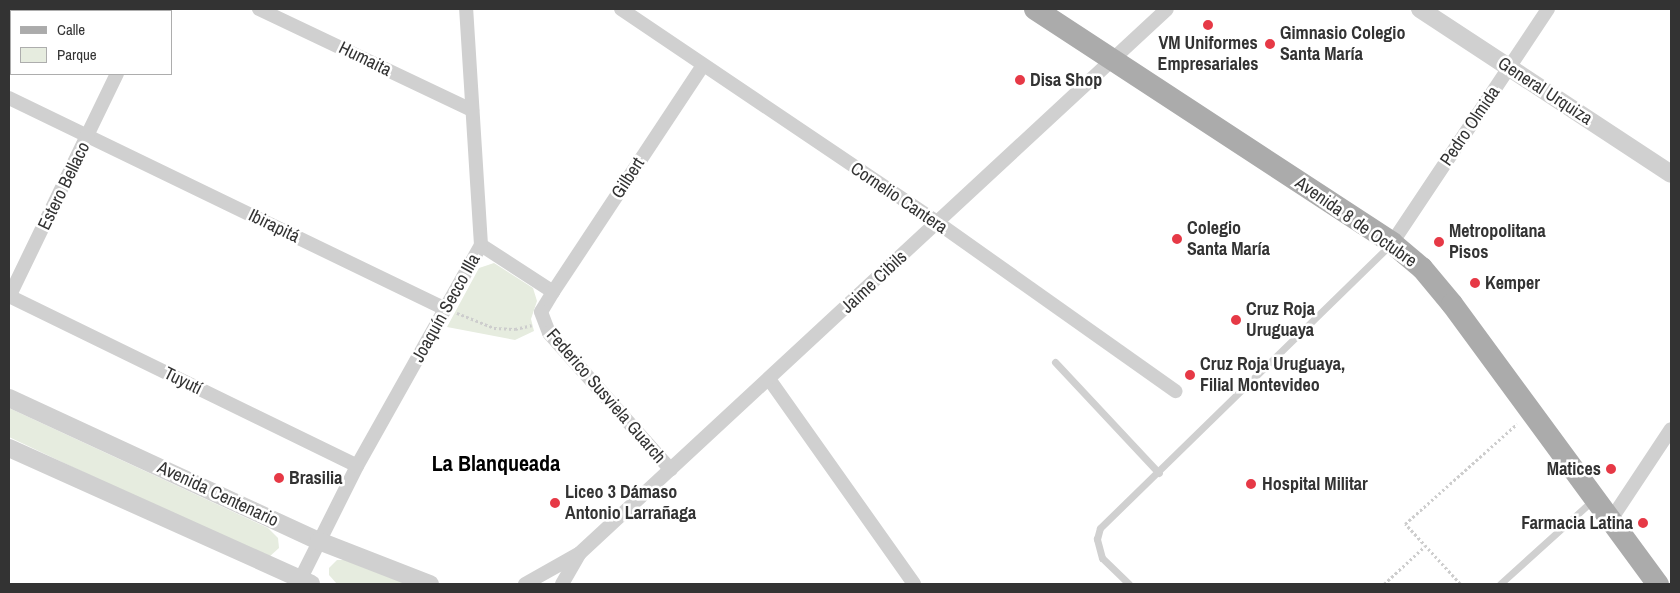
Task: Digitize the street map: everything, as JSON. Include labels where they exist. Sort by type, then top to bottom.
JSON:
[{"type":"main road","name":"Avenida 8 de Octubre","points":[[1036,9],[1392,243],[1422,268],[1452,304],[1658,584]]},
{"type":"street","name":"Humaita","points":[[259,9],[472,110]]},
{"type":"street","name":"Joaquín Secco Illa","points":[[306,582],[319,541],[357,466],[481,246],[466,9]]},
{"type":"street","name":"Cornelio Cantera","points":[[621,9],[938,223],[1175,391]]},
{"type":"street","name":"Jaime Cibils","points":[[525,584],[580,553],[1167,9]]},
{"type":"street","name":"General Urquiza","points":[[1420,9],[1671,174]]},
{"type":"street","name":"Pedro Olmida","points":[[1392,243],[1548,9]]},
{"type":"street","name":"Gilbert","points":[[554,292],[703,65]]},
{"type":"street","name":"Estero Bellaco","points":[[9,297],[118,75]]},
{"type":"street","name":"Ibirapitá","points":[[9,98],[445,308]]},
{"type":"street","points":[[481,246],[554,292]]},
{"type":"street","name":"Federico Susviela Guarch","points":[[554,292],[542,308],[544,326],[670,470]]},
{"type":"street","name":"Tuyutí","points":[[9,297],[357,466]]},
{"type":"street","points":[[769,379],[914,584]]},
{"type":"street","name":"Avenida Centenario","points":[[9,398],[319,541],[430,584]]},
{"type":"street","points":[[1610,521],[1671,429]]},
{"type":"street","points":[[9,448],[306,582]]},
{"type":"street","name":"Jaime Cibils","points":[[562,584],[580,553]]},
{"type":"lane","points":[[1128,584],[1102,558],[1097,539],[1100,528],[1159,473],[1392,243]]},
{"type":"lane","points":[[1055,362],[1159,473]]},
{"type":"lane","points":[[1500,584],[1594,499]]},
{"type":"path","points":[[445,308],[494,328],[544,326]]},
{"type":"path","points":[[1460,584],[1405,524],[1530,412]]},
{"type":"path","points":[[1384,584],[1425,546]]},
{"type":"green space","points":[[494,263],[533,288],[537,301],[531,319],[534,331],[515,340],[447,327],[479,268]]},
{"type":"green space","points":[[9,408],[268,528],[278,538],[279,548],[269,557],[259,555],[9,437]]},
{"type":"green space","points":[[337,560],[346,560],[407,584],[337,584],[329,575],[329,568]]},
{"type":"place","name":"VM Uniformes Empresariales","points":[[1208,25]]},
{"type":"place","name":"Gimnasio Colegio Santa María","points":[[1270,44]]},
{"type":"place","name":"Disa Shop","points":[[1020,80]]},
{"type":"place","name":"Colegio Santa María","points":[[1177,239]]},
{"type":"place","name":"Metropolitana Pisos","points":[[1439,242]]},
{"type":"place","name":"Kemper","points":[[1475,283]]},
{"type":"place","name":"Cruz Roja Uruguaya","points":[[1236,320]]},
{"type":"place","name":"Cruz Roja Uruguaya, Filial Montevideo","points":[[1190,375]]},
{"type":"place","name":"Matices","points":[[1611,469]]},
{"type":"place","name":"Brasilia","points":[[279,478]]},
{"type":"place","name":"Hospital Militar","points":[[1251,484]]},
{"type":"place","name":"Liceo 3 Dámaso Antonio Larrañaga","points":[[555,503]]},
{"type":"place","name":"Farmacia Latina","points":[[1643,523]]},
{"type":"district","name":"La Blanqueada","points":[[496,464]]}]
